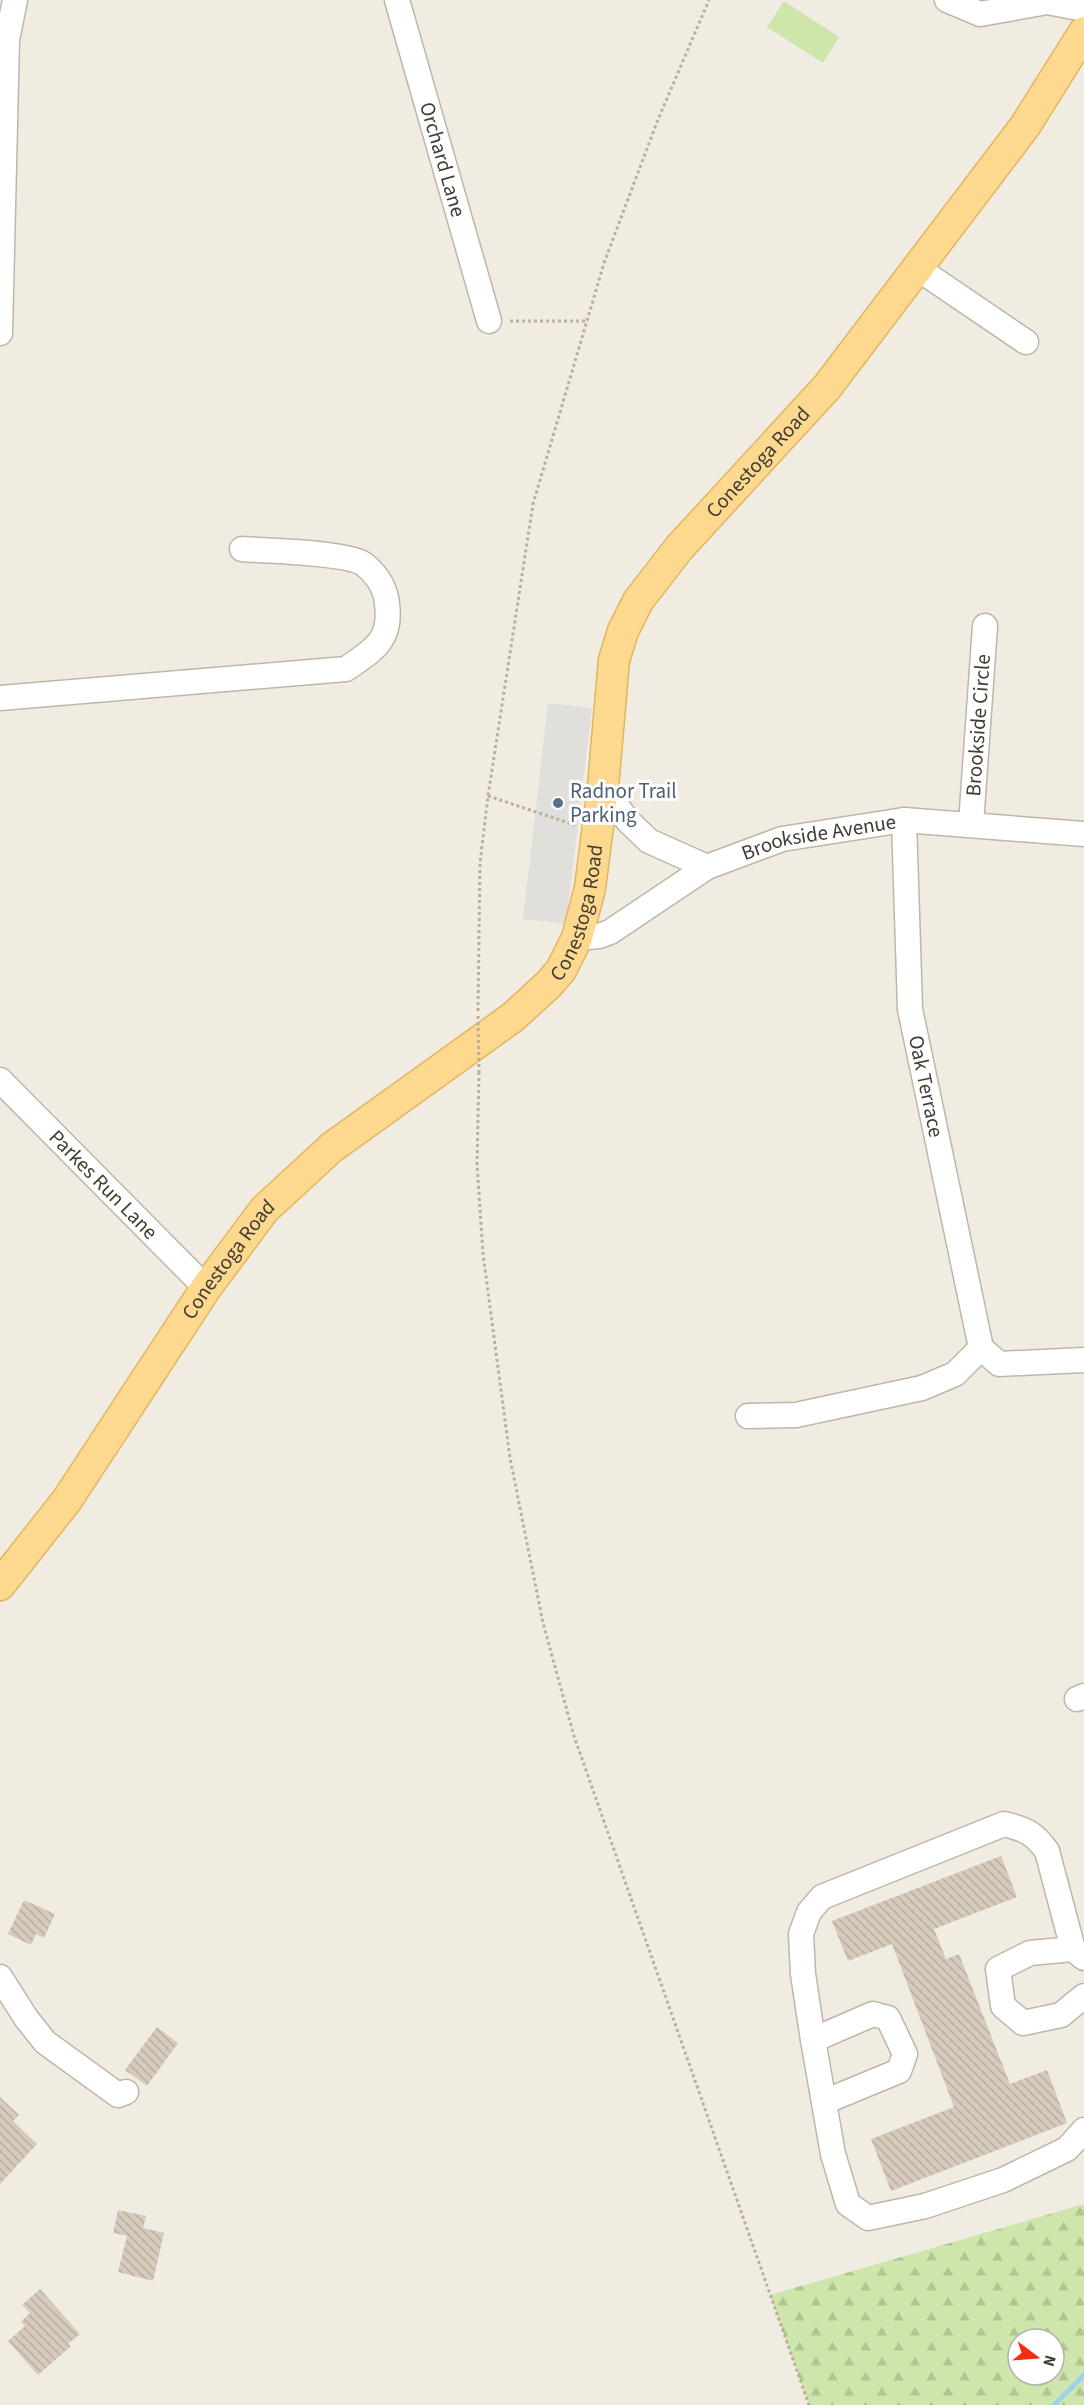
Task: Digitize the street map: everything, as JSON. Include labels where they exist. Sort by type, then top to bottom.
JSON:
[{"type":"main road","name":"Conestoga Road","points":[[0,1585],[67,1500],[206,1288],[264,1210],[331,1148],[531,1002],[561,970],[577,938],[590,888],[603,787],[614,660],[623,631],[638,602],[679,548],[827,387],[1025,126],[1084,32]]},
{"type":"street","points":[[0,333],[3,34],[15,0]]},
{"type":"street","name":"Orchard Lane","points":[[397,0],[489,321]]},
{"type":"street","points":[[947,0],[980,14],[1047,2],[1084,9]]},
{"type":"street","points":[[917,268],[1026,342]]},
{"type":"street","points":[[0,698],[346,669],[378,646],[389,620],[386,591],[364,563],[343,557],[242,549]]},
{"type":"street","name":"Brookside Circle","points":[[971,824],[985,626]]},
{"type":"street","points":[[603,787],[628,821],[648,841],[707,867]]},
{"type":"street","name":"Brookside Avenue","points":[[577,938],[599,936],[610,932],[707,867],[782,839],[904,820],[1084,834]]},
{"type":"street","name":"Oak Terrace","points":[[904,820],[910,1009],[981,1348]]},
{"type":"street","name":"Parkes Run Lane","points":[[0,1080],[206,1288]]},
{"type":"street","points":[[748,1416],[796,1415],[922,1388],[955,1374],[981,1348],[999,1364],[1084,1360]]},
{"type":"street","points":[[1084,1999],[1061,2015],[1023,2023],[1003,2006],[998,1969],[1030,1953],[1078,1954],[1047,1851],[1038,1839],[1022,1829],[1004,1824],[822,1897],[808,1912],[801,1934],[803,1974],[833,2154],[848,2204],[868,2218],[925,2206],[1003,2180],[1067,2149],[1084,2130]]},
{"type":"street","points":[[0,1977],[15,2003],[45,2042],[118,2095],[126,2092]]},
{"type":"street","points":[[813,2040],[873,2014],[888,2018],[905,2054],[899,2071],[824,2102]]},
{"type":"path","points":[[709,0],[657,122],[604,263],[533,504],[488,796],[480,863],[477,1164],[483,1254],[510,1458],[543,1623],[574,1736],[809,2405]]},
{"type":"path","points":[[489,321],[586,321]]},
{"type":"path","points":[[488,796],[562,822],[598,830]]},
{"type":"green space","points":[[784,1],[839,37],[823,63],[767,27]]},
{"type":"green space","points":[[1084,2204],[1084,2405],[809,2405],[770,2295]]},
{"type":"shaded area","name":"Radnor Trail Parking","points":[[548,703],[592,708],[566,924],[523,919]]},
{"type":"building","points":[[1001,1856],[1017,1897],[934,1929],[946,1959],[959,1954],[1010,2084],[1047,2070],[1067,2123],[891,2191],[871,2139],[954,2107],[892,1944],[848,1961],[832,1921]]},
{"type":"building","points":[[24,1900],[55,1914],[44,1938],[36,1934],[31,1945],[8,1934]]},
{"type":"building","points":[[157,2027],[178,2043],[147,2086],[125,2070]]},
{"type":"building","points":[[0,2097],[19,2115],[13,2121],[37,2144],[0,2184]]},
{"type":"building","points":[[118,2210],[146,2216],[143,2228],[164,2233],[153,2281],[118,2272],[127,2236],[113,2233]]},
{"type":"building","points":[[40,2289],[80,2334],[68,2344],[71,2346],[38,2375],[8,2341],[25,2326],[21,2322],[30,2313],[22,2305]]},
{"type":"waterway","points":[[1054,2405],[1084,2375]]},
{"type":"place","name":"Radnor Trail Parking","points":[[558,803]]}]
